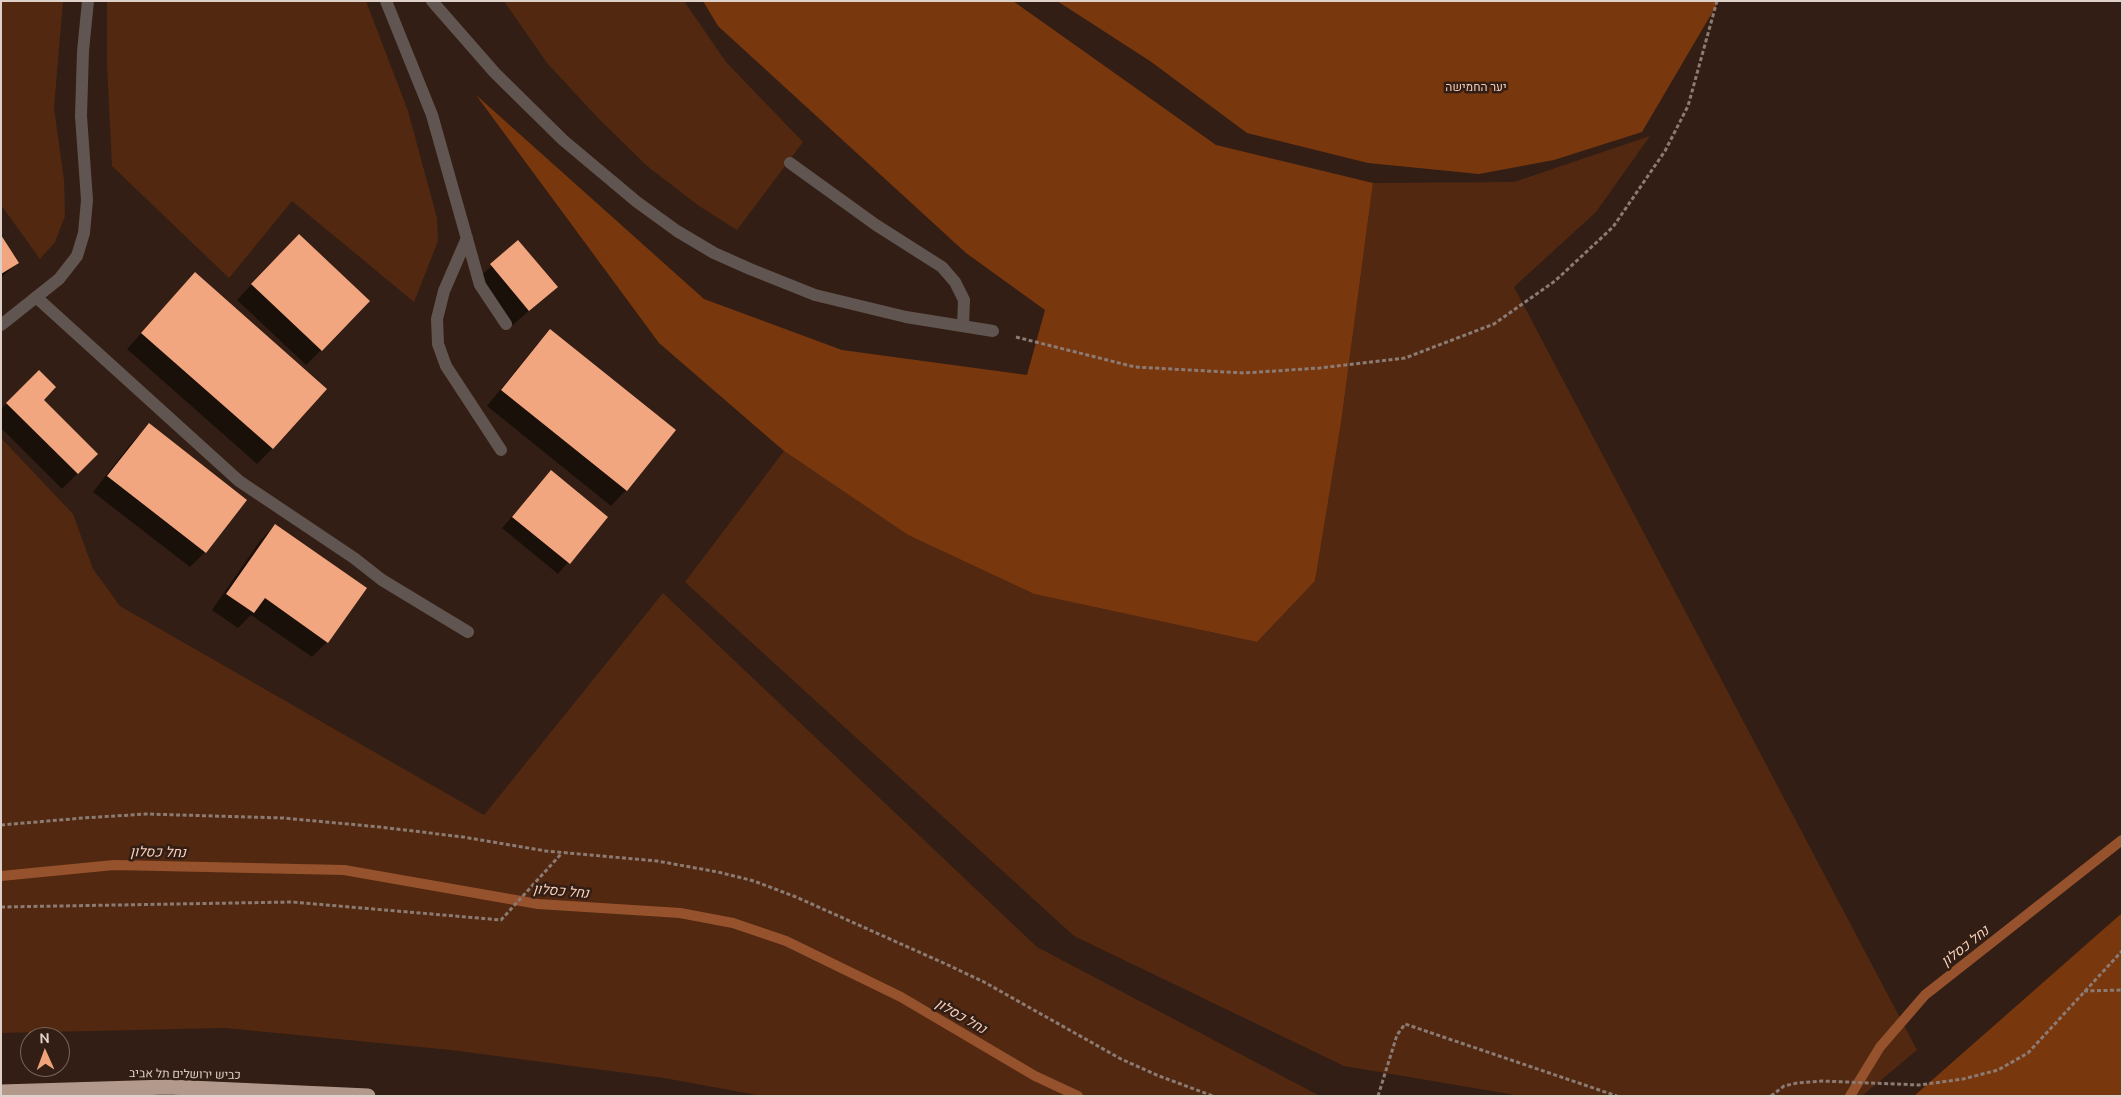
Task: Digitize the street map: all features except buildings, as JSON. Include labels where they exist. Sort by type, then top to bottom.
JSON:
[{"type":"highway","name":"כביש ירושלים תל אביב","points":[[1,1092],[168,1087],[368,1096]]},
{"type":"street","points":[[1,325],[59,279],[77,256],[84,233],[87,200],[81,116],[83,51],[88,1]]},
{"type":"street","points":[[386,1],[432,115],[480,285],[506,324]]},
{"type":"street","points":[[432,1],[495,73],[563,140],[637,202],[677,231],[714,253],[815,295],[876,310],[992,331]]},
{"type":"street","points":[[790,164],[876,225],[942,267],[955,282],[964,300],[963,326]]},
{"type":"street","points":[[467,238],[444,291],[437,319],[438,344],[446,366],[501,450]]},
{"type":"street","points":[[36,297],[239,481],[354,558],[382,580],[468,632]]},
{"type":"path","points":[[992,331],[1135,367],[1244,373],[1320,368],[1405,358],[1494,324],[1555,281],[1613,227],[1619,219],[1665,151],[1688,106],[1717,1]]},
{"type":"path","points":[[1,825],[146,814],[253,817],[380,827],[562,852],[657,861],[718,872],[754,881],[796,897],[984,982],[1121,1059],[1212,1096]]},
{"type":"path","points":[[1,907],[292,902],[501,920],[562,852]]},
{"type":"path","points":[[1771,1096],[1784,1086],[1797,1083],[1822,1081],[1919,1085],[1963,1079],[1998,1070],[2028,1053],[2122,951]]},
{"type":"path","points":[[2084,991],[2122,990]]},
{"type":"path","points":[[1378,1096],[1397,1035],[1405,1024],[1617,1096]]},
{"type":"shaded area","points":[[1,1],[63,1],[54,108],[64,180],[65,216],[55,242],[40,259],[1,205]]},
{"type":"shaded area","points":[[107,1],[366,1],[408,111],[437,218],[438,241],[414,302],[292,201],[229,278],[112,166],[107,64]]},
{"type":"shaded area","points":[[504,1],[684,1],[726,62],[803,142],[737,230],[699,206],[647,166],[598,118],[547,63]]},
{"type":"shaded area","points":[[1650,136],[1596,212],[1514,287],[1917,1050],[1862,1096],[1521,1096],[1344,1066],[1074,936],[685,582],[784,451],[908,535],[1034,594],[1257,642],[1315,581],[1341,423],[1373,183],[1514,182]]},
{"type":"shaded area","points":[[1,438],[73,514],[93,569],[120,606],[484,815],[663,593],[1037,947],[1320,1096],[762,1096],[664,1078],[451,1050],[225,1028],[70,1031],[70,1027],[20,1027],[20,1033],[1,1033]]},
{"type":"green space","points":[[703,1],[1013,1],[1216,145],[1373,183],[1341,423],[1315,581],[1257,642],[1034,594],[908,535],[784,451],[659,343],[476,95],[704,299],[842,350],[1027,375],[1045,310],[966,253],[718,26]]},
{"type":"green space","name":"יער החמישה","points":[[1057,1],[1719,1],[1642,132],[1554,160],[1479,174],[1368,163],[1247,133],[1150,61]]},
{"type":"green space","points":[[2122,913],[2122,1096],[1914,1096]]},
{"type":"waterway","name":"נחל כסלון","points":[[1850,1096],[1880,1047],[1925,995],[2122,840]]},
{"type":"waterway","name":"נחל כסלון","points":[[1,876],[114,865],[344,870],[538,904],[680,913],[733,923],[786,941],[901,997],[1035,1076],[1078,1096]]}]
